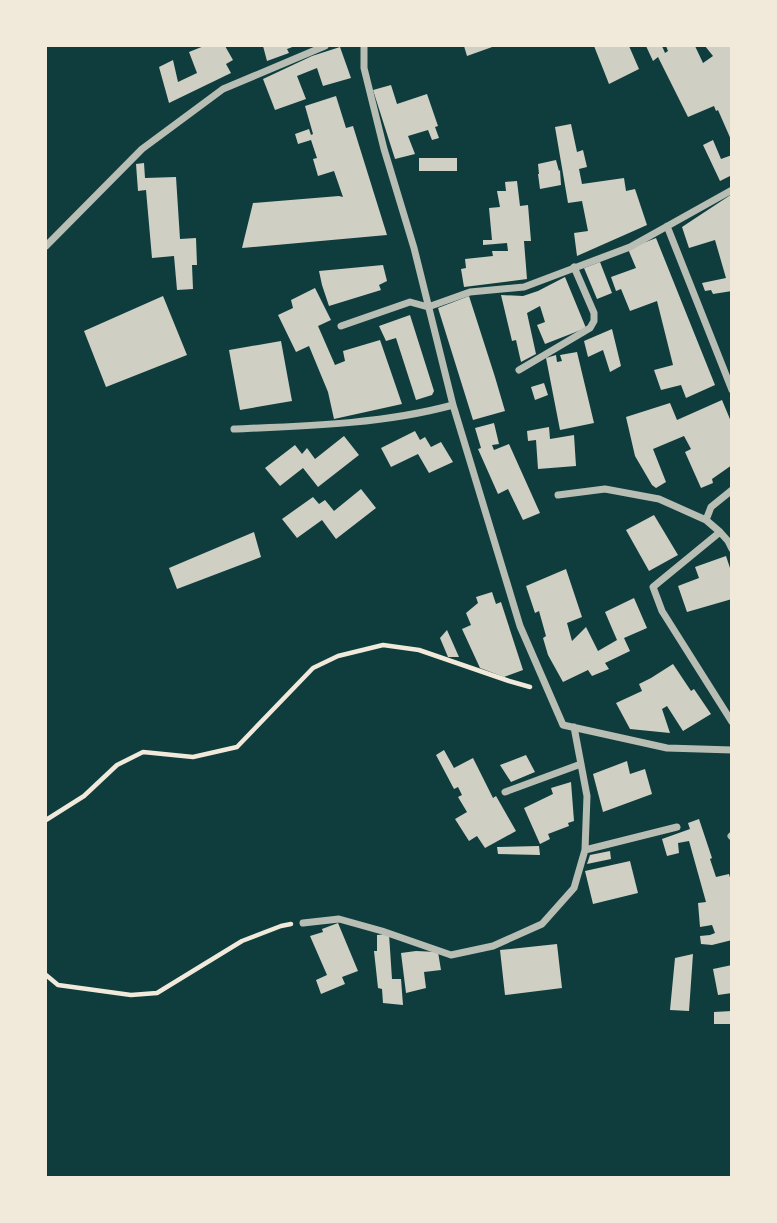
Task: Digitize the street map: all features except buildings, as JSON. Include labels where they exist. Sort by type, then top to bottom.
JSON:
[{"type":"street","points":[[46,246],[142,149],[223,89],[325,46]]},
{"type":"street","points":[[364,46],[364,68],[384,149],[414,248],[453,405],[520,626],[563,725],[667,748],[732,750]]},
{"type":"street","points":[[341,326],[410,302],[428,307],[470,292],[524,287],[630,247],[732,190]]},
{"type":"street","points":[[667,226],[732,390]]},
{"type":"street","points":[[519,370],[590,328],[594,321],[594,313],[574,267]]},
{"type":"street","points":[[234,429],[314,425],[399,416],[453,405]]},
{"type":"street","points":[[558,495],[605,489],[659,499],[706,520],[720,532],[732,549]]},
{"type":"street","points":[[706,520],[711,508],[732,491]]},
{"type":"street","points":[[720,532],[653,587],[662,611],[732,722]]},
{"type":"street","points":[[303,923],[339,919],[451,955],[492,946],[542,924],[574,888],[585,850],[587,796],[574,727]]},
{"type":"street","points":[[505,792],[581,764]]},
{"type":"street","points":[[585,850],[677,827]]},
{"type":"path","points":[[46,820],[84,796],[117,765],[143,752],[193,757],[237,747],[313,668],[338,656],[383,645],[419,650],[509,681],[548,691]]},
{"type":"path","points":[[46,975],[58,985],[131,995],[157,993],[242,941],[281,926],[303,923]]}]
